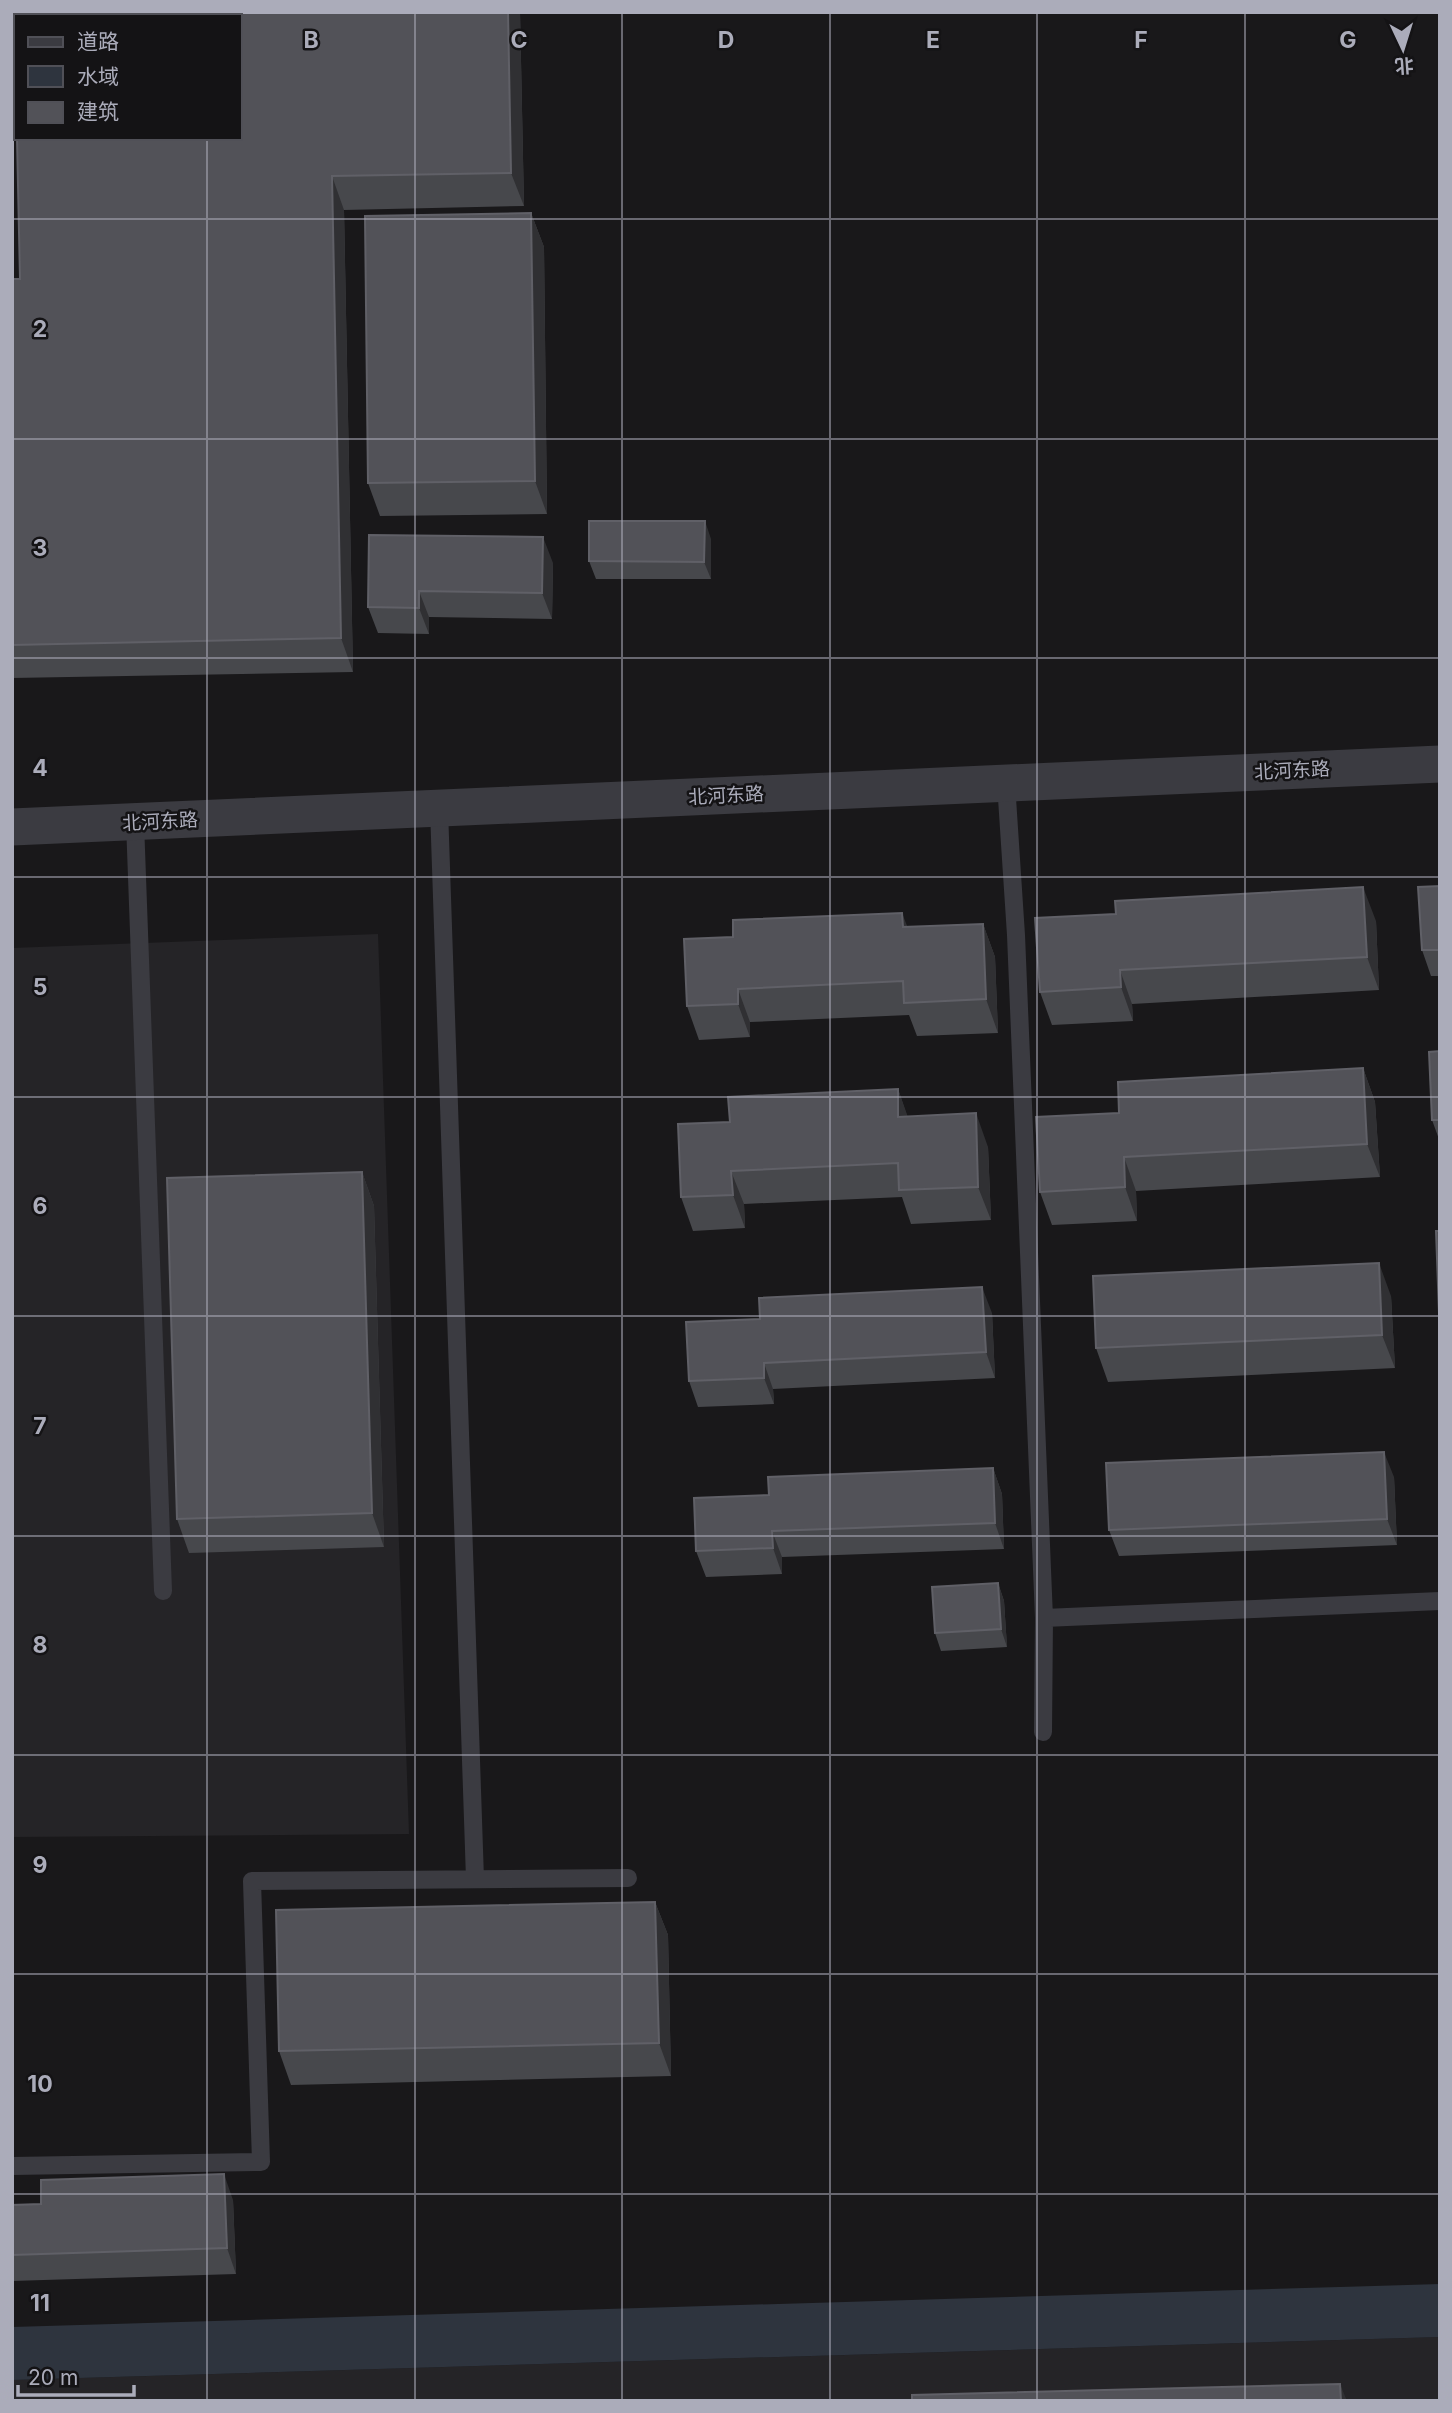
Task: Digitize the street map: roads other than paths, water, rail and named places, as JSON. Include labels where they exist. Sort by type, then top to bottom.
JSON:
[{"type":"street","name":"北河东路","points":[[12,827],[1440,764]]},
{"type":"lane","points":[[1006,783],[1016,935],[1044,1618],[1043,1732]]},
{"type":"lane","points":[[439,808],[475,1879]]},
{"type":"lane","points":[[135,822],[163,1591]]},
{"type":"lane","points":[[1044,1618],[1440,1601]]},
{"type":"lane","points":[[12,2166],[261,2162],[252,1881],[628,1878]]},
{"type":"water","points":[[1440,2284],[1440,2337],[12,2380],[12,2327]]}]
